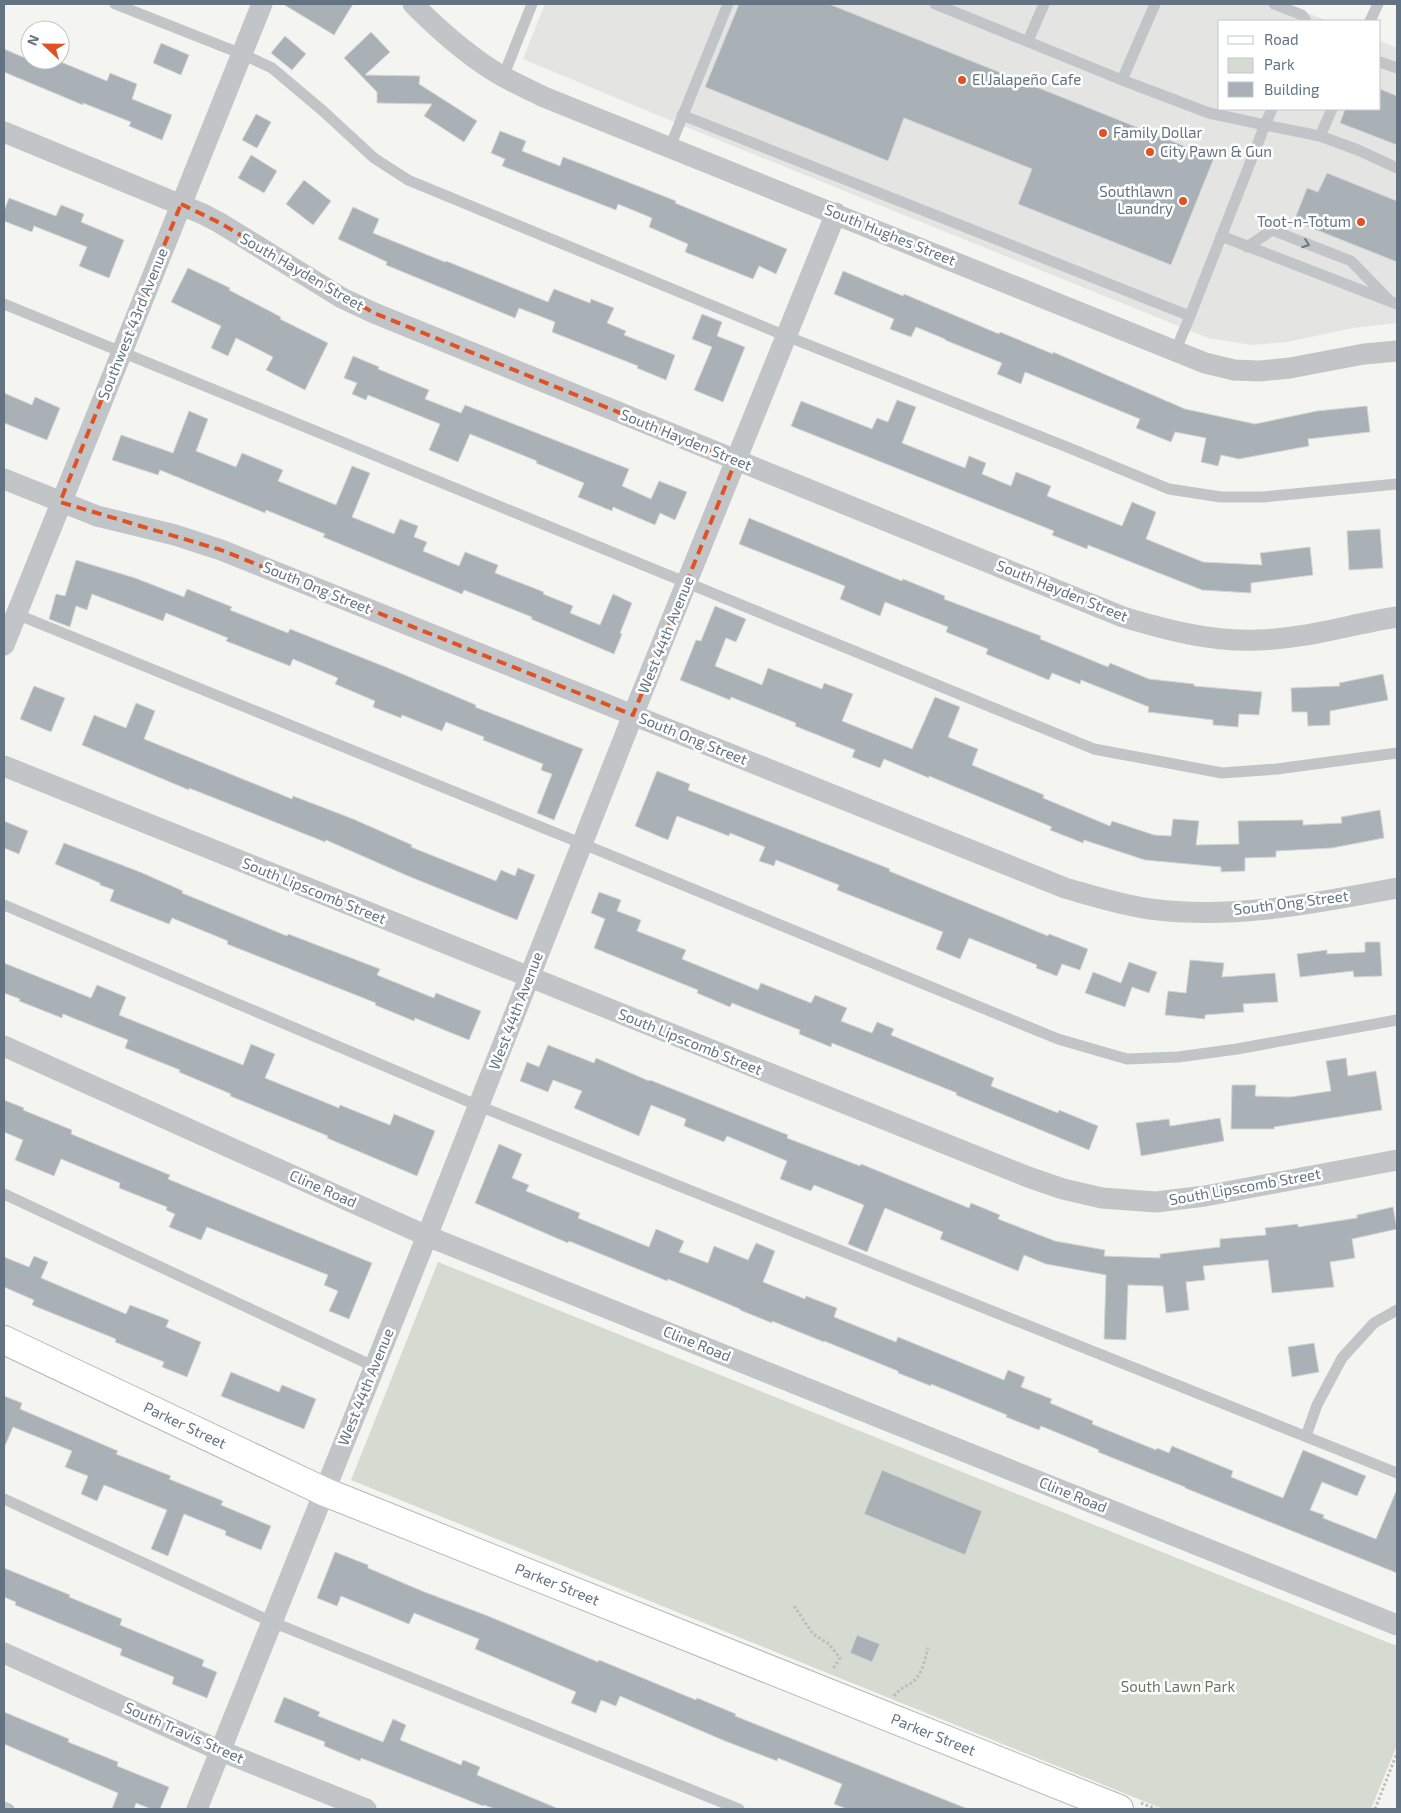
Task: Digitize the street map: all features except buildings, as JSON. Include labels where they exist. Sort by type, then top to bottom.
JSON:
[{"type":"main road","name":"Parker Street","points":[[4,1340],[325,1492],[1119,1809]]},
{"type":"street","name":"Southwest 43rd Avenue","points":[[4,645],[262,4]]},
{"type":"street","name":"South Hughes Street","points":[[413,4],[452,40],[503,77],[544,97],[1205,363],[1234,370],[1260,371],[1290,368],[1364,354],[1397,351]]},
{"type":"street","name":"South Hayden Street","points":[[4,132],[181,204],[220,223],[342,298],[374,313],[1123,617],[1158,628],[1207,637],[1258,640],[1287,638],[1397,617]]},
{"type":"street","name":"West 44th Avenue","points":[[197,1809],[375,1367],[633,715],[836,213]]},
{"type":"street","name":"South Ong Street","points":[[4,479],[97,516],[166,533],[221,550],[1028,874],[1105,900],[1151,909],[1196,912],[1254,911],[1397,888]]},
{"type":"street","name":"South Lipscomb Street","points":[[4,766],[1028,1177],[1063,1189],[1102,1198],[1156,1202],[1204,1196],[1397,1160]]},
{"type":"street","name":"Cline Road","points":[[4,1046],[427,1236],[1397,1625]]},
{"type":"street","name":"South Travis Street","points":[[4,1653],[221,1750],[366,1809]]},
{"type":"lane","points":[[115,4],[242,54],[272,68],[374,158],[408,180],[786,336],[1169,489],[1221,496],[1263,497],[1397,484]]},
{"type":"lane","points":[[503,77],[532,4]]},
{"type":"lane","points":[[670,147],[728,4]]},
{"type":"lane","points":[[937,4],[1208,113],[1320,136],[1358,150],[1397,168]]},
{"type":"lane","points":[[1028,41],[1044,4]]},
{"type":"lane","points":[[1122,80],[1155,4]]},
{"type":"lane","points":[[1274,4],[1302,15],[1305,20]]},
{"type":"lane","points":[[1370,20],[1378,4]]},
{"type":"lane","points":[[1381,62],[1397,68]]},
{"type":"lane","points":[[1175,352],[1272,110]]},
{"type":"lane","points":[[1320,136],[1332,110]]},
{"type":"lane","points":[[682,115],[1190,316]]},
{"type":"lane","points":[[1247,246],[1272,230],[1351,261],[1394,303]]},
{"type":"lane","points":[[1221,236],[1394,303]]},
{"type":"lane","points":[[4,304],[1094,749],[1222,773],[1277,769],[1397,753]]},
{"type":"lane","points":[[16,614],[1058,1039],[1127,1059],[1188,1056],[1397,1020]]},
{"type":"lane","points":[[4,905],[479,1106],[1397,1473]]},
{"type":"lane","points":[[4,1194],[375,1367]]},
{"type":"lane","points":[[1306,1436],[1317,1405],[1342,1358],[1374,1323],[1397,1310]]},
{"type":"lane","points":[[4,1499],[272,1622],[739,1809]]},
{"type":"lane","points":[[4,1807],[9,1809]]},
{"type":"path","points":[[794,1606],[813,1634],[829,1644],[840,1658],[830,1672]]},
{"type":"path","points":[[889,1702],[898,1689],[915,1680],[920,1673],[928,1648]]},
{"type":"path","points":[[1375,1809],[1397,1753]]},
{"type":"highlighted area","points":[[181,204],[220,223],[374,313],[736,460],[633,715],[221,550],[60,502]]},
{"type":"shaded area","points":[[545,4],[1285,4],[1325,20],[1218,20],[1218,110],[1381,110],[1381,41],[1397,48],[1397,323],[1353,328],[1287,342],[1252,345],[1208,338],[523,59]]},
{"type":"green space","name":"South Lawn Park","points":[[438,1262],[1397,1646],[1397,1745],[1371,1809],[1163,1809],[351,1480]]},
{"type":"place","name":"El Jalapeño Cafe","points":[[962,80]]},
{"type":"place","name":"Family Dollar","points":[[1103,133]]},
{"type":"place","name":"City Pawn & Gun","points":[[1150,152]]},
{"type":"place","name":"Southlawn Laundry","points":[[1183,201]]},
{"type":"place","name":"Toot-n-Totum","points":[[1361,222]]}]
